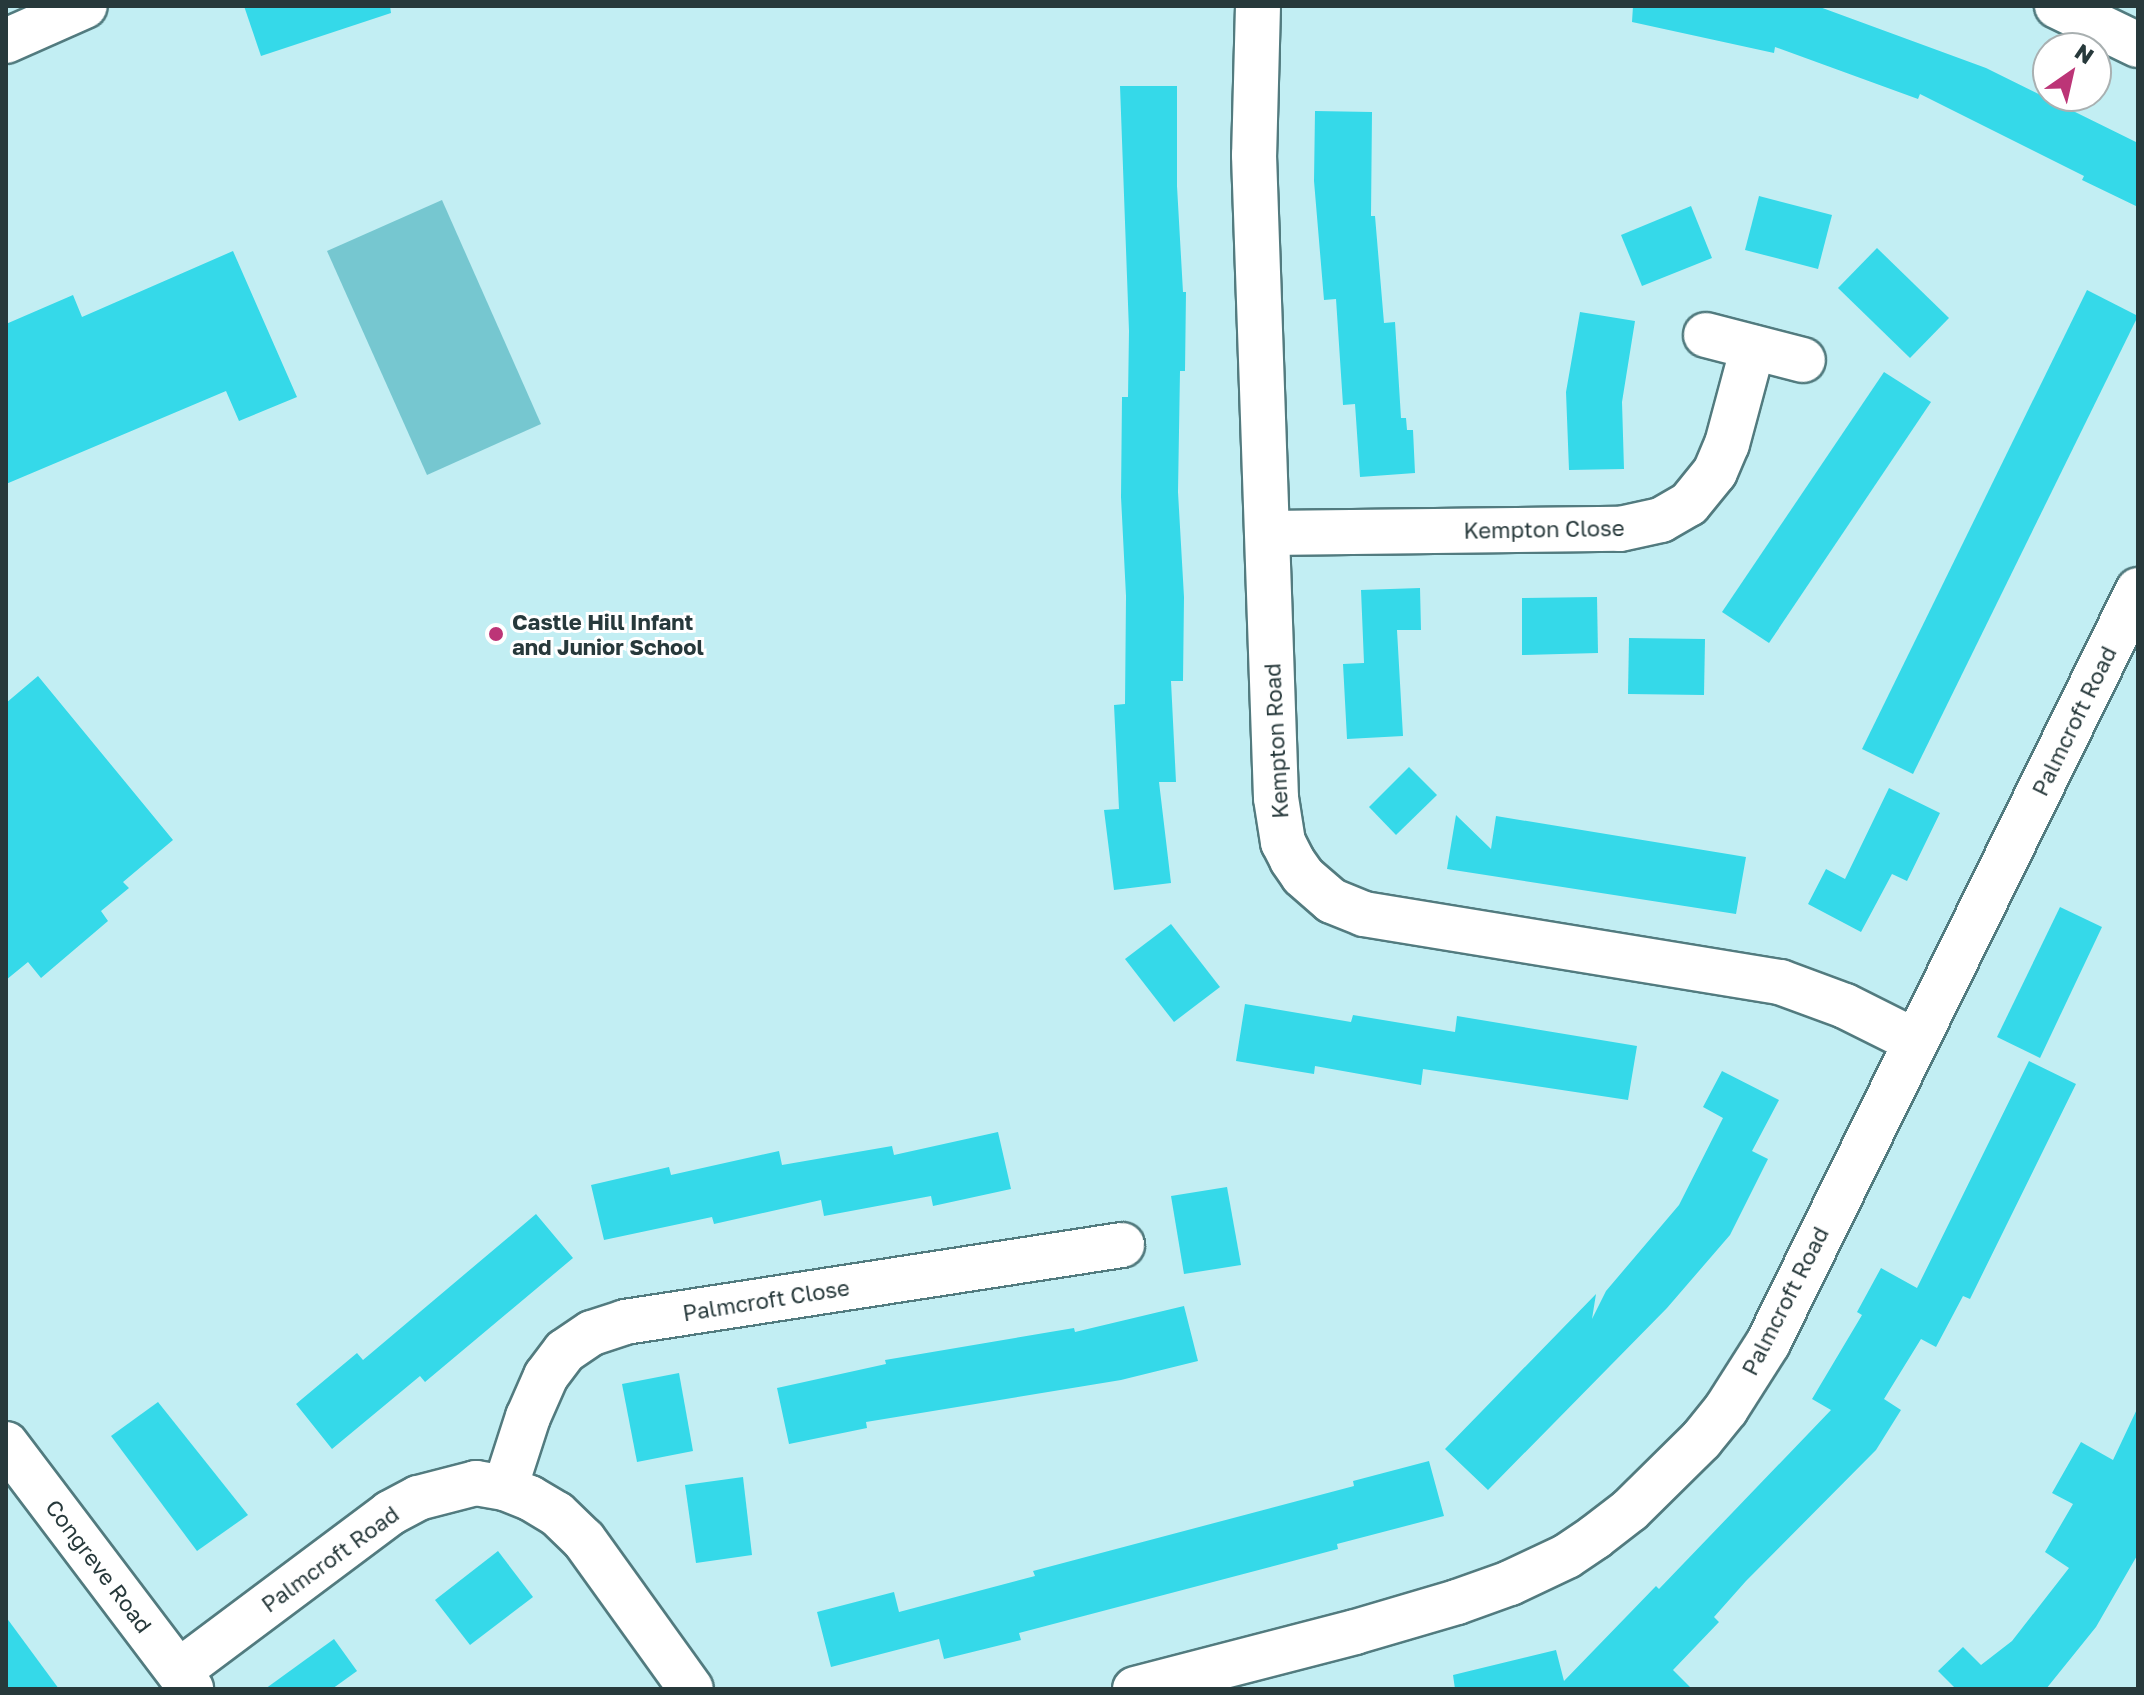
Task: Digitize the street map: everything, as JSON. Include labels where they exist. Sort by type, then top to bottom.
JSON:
[{"type":"street","name":"Kempton Road","points":[[1258,6],[1254,155],[1278,821],[1292,860],[1303,876],[1332,901],[1383,919],[1780,982],[1845,1006],[1915,1041]]},
{"type":"street","points":[[2057,6],[2138,45]]},
{"type":"street","points":[[6,41],[62,10]]},
{"type":"street","points":[[1706,335],[1803,360]]},
{"type":"street","name":"Kempton Close","points":[[1269,533],[1620,529],[1661,520],[1689,504],[1715,472],[1727,444],[1753,347]]},
{"type":"street","name":"Palmcroft Road","points":[[1135,1689],[1457,1602],[1567,1556],[1630,1510],[1701,1440],[1750,1374],[2138,590]]},
{"type":"street","name":"Palmcroft Close","points":[[505,1488],[528,1417],[546,1376],[565,1351],[592,1333],[652,1318],[1122,1245]]},
{"type":"street","name":"Congreve Road","points":[[6,1444],[185,1680]]},
{"type":"street","name":"Palmcroft Road","points":[[185,1680],[390,1513],[418,1498],[476,1483],[505,1488],[557,1514],[584,1540],[691,1689]]},
{"type":"shaded area","points":[[442,200],[541,424],[427,475],[327,251]]},
{"type":"building","points":[[244,6],[390,6],[391,13],[261,56]]},
{"type":"building","points":[[1633,6],[1817,6],[1986,68],[2032,91],[2032,112],[2075,112],[2138,143],[2138,207],[2082,180],[2084,176],[1920,94],[1918,99],[1775,47],[1774,53],[1632,22]]},
{"type":"building","points":[[1120,86],[1177,86],[1177,186],[1183,292],[1186,292],[1185,371],[1180,371],[1178,492],[1184,597],[1183,681],[1171,681],[1176,782],[1159,782],[1171,883],[1114,890],[1104,810],[1119,809],[1114,705],[1125,704],[1122,397],[1128,397],[1129,331]]},
{"type":"building","points":[[1315,111],[1372,112],[1371,216],[1375,216],[1384,323],[1395,322],[1401,418],[1406,418],[1407,430],[1413,430],[1415,473],[1360,477],[1355,404],[1343,405],[1336,299],[1324,300],[1314,181]]},
{"type":"building","points":[[1759,196],[1832,215],[1818,269],[1745,250]]},
{"type":"building","points":[[1691,206],[1712,258],[1642,286],[1621,235]]},
{"type":"building","points":[[1877,248],[1949,318],[1910,358],[1838,288]]},
{"type":"building","points":[[233,251],[297,397],[239,421],[226,391],[6,484],[6,324],[73,295],[82,317]]},
{"type":"building","points":[[2087,290],[2138,316],[1913,774],[1862,749]]},
{"type":"building","points":[[1580,312],[1635,321],[1622,402],[1624,469],[1569,470],[1566,392]]},
{"type":"building","points":[[1884,372],[1931,402],[1769,643],[1722,612]]},
{"type":"building","points":[[1420,588],[1421,630],[1397,630],[1403,736],[1347,739],[1343,664],[1364,663],[1361,590]]},
{"type":"building","points":[[1597,597],[1598,653],[1522,655],[1522,598]]},
{"type":"building","points":[[1629,638],[1705,639],[1704,695],[1628,694]]},
{"type":"building","points":[[38,676],[173,840],[123,882],[129,888],[101,911],[108,921],[41,978],[28,962],[6,980],[6,703]]},
{"type":"building","points":[[1409,767],[1437,795],[1396,835],[1369,807]]},
{"type":"building","points":[[1889,788],[1940,813],[1907,881],[1892,874],[1861,932],[1808,904],[1826,869],[1845,879]]},
{"type":"building","points":[[1456,815],[1491,849],[1496,816],[1746,857],[1736,914],[1447,869]]},
{"type":"building","points":[[2060,907],[2102,927],[2040,1058],[1997,1037]]},
{"type":"building","points":[[1171,924],[1220,987],[1174,1022],[1125,959]]},
{"type":"building","points":[[1245,1004],[1351,1022],[1353,1015],[1455,1032],[1457,1016],[1637,1046],[1628,1100],[1423,1069],[1421,1085],[1315,1066],[1314,1074],[1236,1061]]},
{"type":"building","points":[[2029,1061],[2076,1084],[1970,1299],[1963,1296],[1936,1347],[1921,1339],[1884,1399],[1901,1410],[1876,1450],[1746,1581],[1714,1617],[1719,1622],[1673,1670],[1692,1689],[1455,1689],[1453,1675],[1556,1650],[1564,1681],[1656,1586],[1659,1589],[1831,1410],[1812,1399],[1862,1315],[1857,1312],[1881,1268],[1917,1288]]},
{"type":"building","points":[[1722,1071],[1779,1100],[1752,1151],[1768,1159],[1730,1235],[1667,1308],[1488,1490],[1445,1449],[1596,1294],[1592,1319],[1606,1291],[1679,1205],[1723,1118],[1703,1107]]},
{"type":"building","points":[[998,1132],[1011,1189],[933,1206],[931,1196],[824,1216],[821,1200],[714,1224],[712,1217],[604,1240],[591,1185],[669,1167],[671,1175],[779,1151],[782,1165],[892,1146],[894,1155]]},
{"type":"building","points":[[1227,1187],[1241,1265],[1184,1274],[1171,1196]]},
{"type":"building","points":[[536,1214],[573,1258],[425,1382],[420,1376],[332,1449],[296,1404],[357,1353],[363,1360]]},
{"type":"building","points":[[1184,1306],[1198,1361],[1121,1380],[866,1422],[867,1428],[789,1444],[777,1388],[886,1364],[885,1360],[1074,1328],[1075,1332]]},
{"type":"building","points":[[679,1373],[693,1451],[637,1462],[622,1384]]},
{"type":"building","points":[[158,1402],[248,1515],[197,1551],[111,1436]]},
{"type":"building","points":[[2138,1407],[2138,1554],[2096,1627],[2046,1689],[1951,1689],[1954,1687],[1938,1671],[1963,1647],[1981,1665],[2012,1641],[2069,1568],[2045,1552],[2073,1504],[2052,1493],[2081,1442],[2113,1460]]},
{"type":"building","points":[[1429,1461],[1444,1516],[1337,1544],[1338,1549],[1019,1633],[1021,1640],[944,1659],[939,1639],[831,1667],[817,1612],[894,1592],[899,1612],[1035,1576],[1033,1571],[1354,1486],[1353,1481]]},
{"type":"building","points":[[743,1477],[752,1555],[696,1563],[685,1485]]},
{"type":"building","points":[[498,1551],[533,1597],[470,1645],[435,1600]]},
{"type":"building","points":[[6,1617],[59,1689],[6,1689]]},
{"type":"building","points":[[334,1639],[357,1671],[332,1689],[265,1689]]},
{"type":"place","name":"Castle Hill Infant and Junior School","points":[[496,634]]}]
